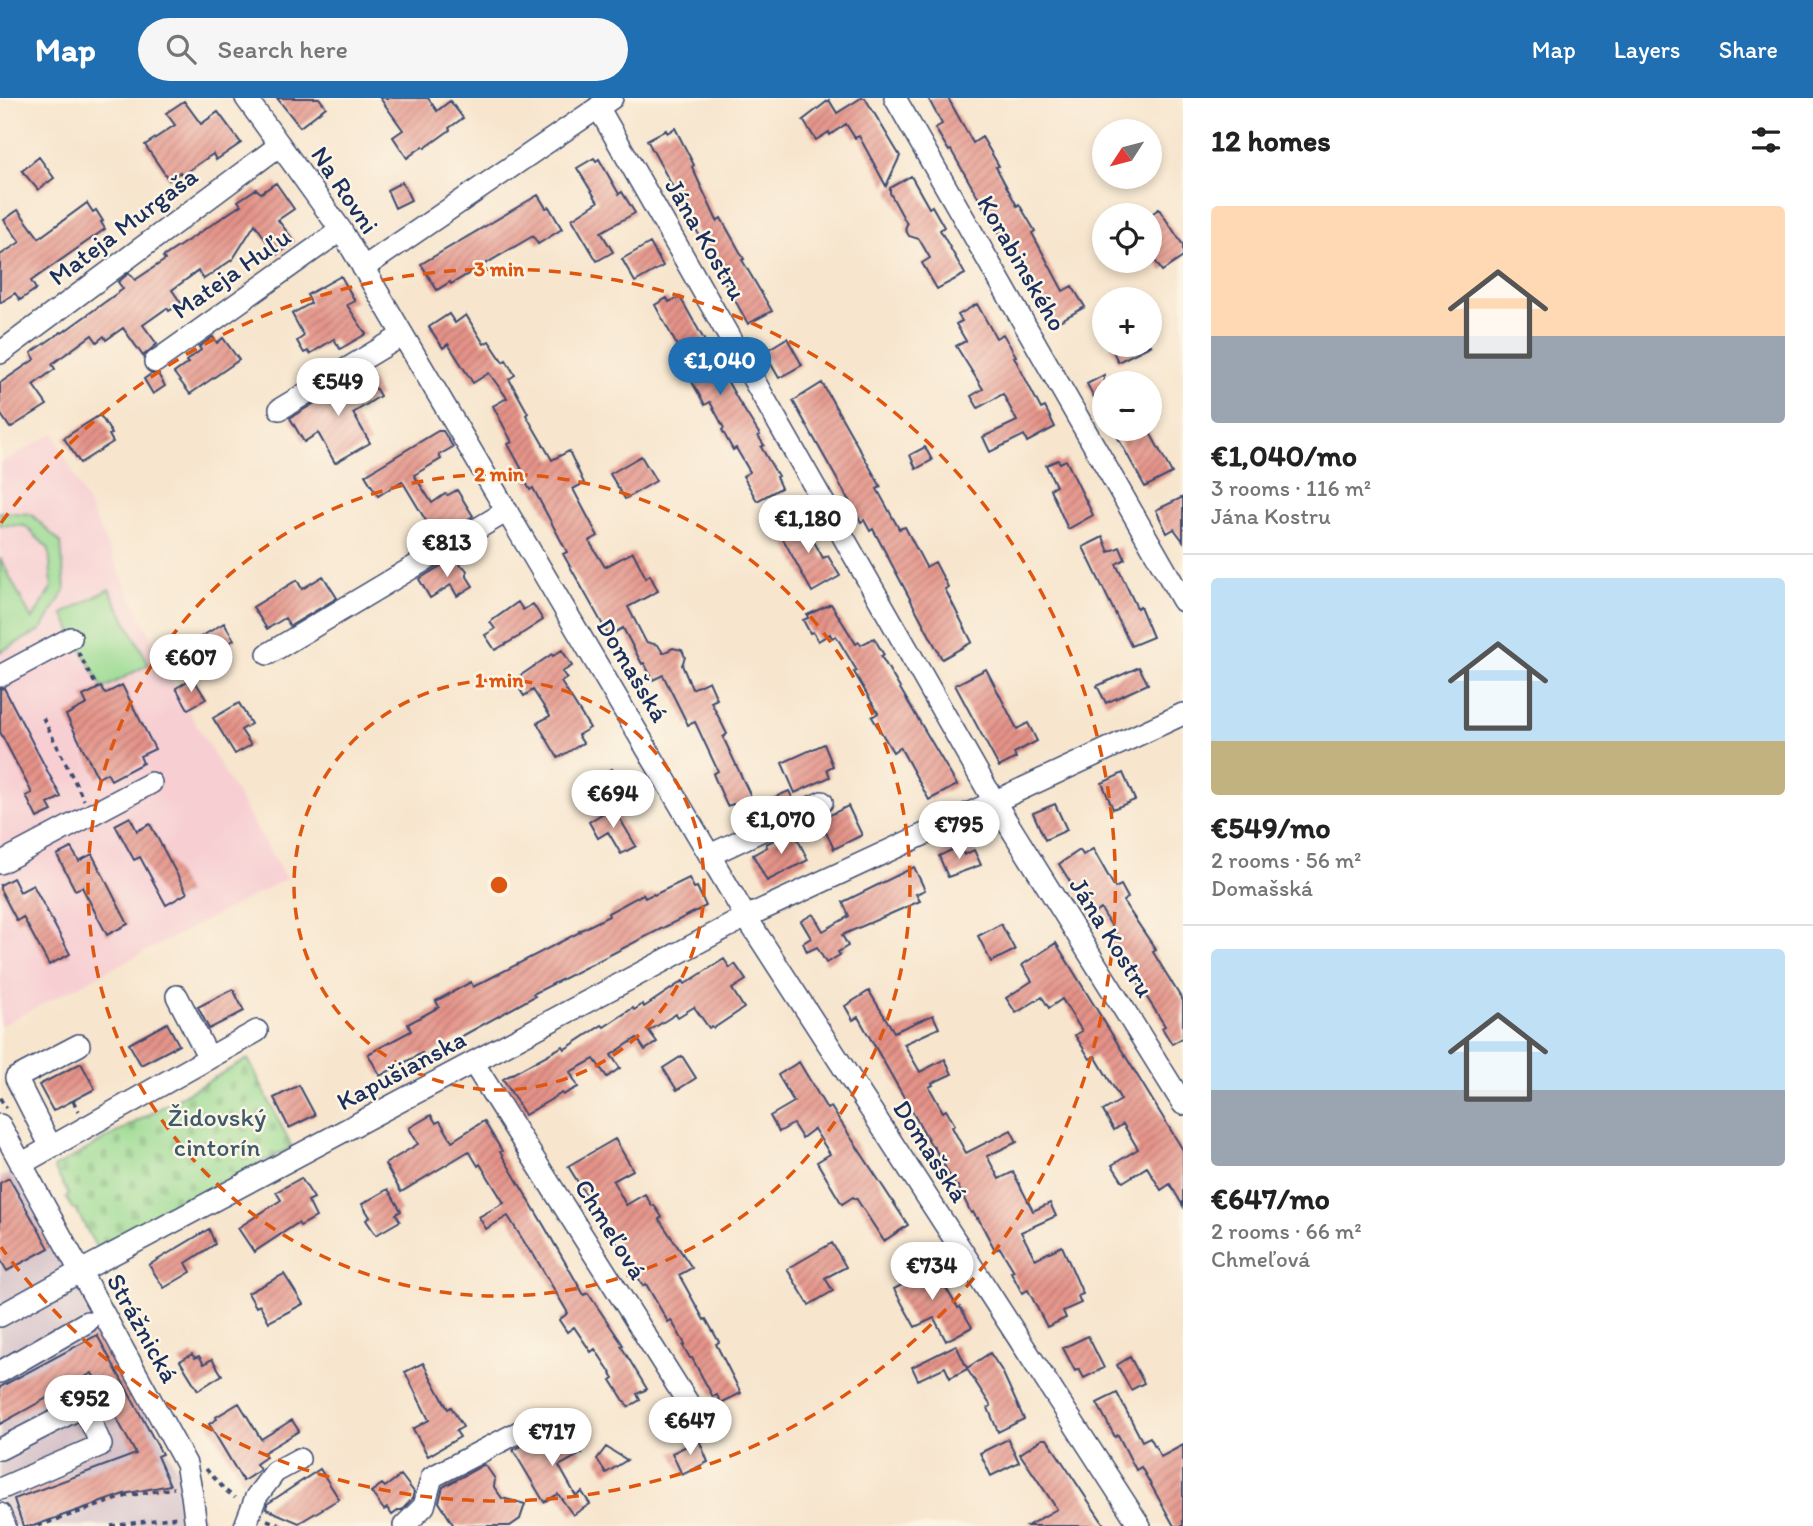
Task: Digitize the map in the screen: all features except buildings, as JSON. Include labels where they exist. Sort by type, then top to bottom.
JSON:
[{"type":"street","name":"Na Rovni","points":[[246,98],[341,230],[363,268]]},
{"type":"street","name":"Korabinského","points":[[895,98],[1183,601]]},
{"type":"street","points":[[363,268],[605,102]]},
{"type":"street","name":"Jána Kostru","points":[[605,102],[994,801],[1183,1104]]},
{"type":"street","name":"Mateja Murgaša","points":[[0,353],[280,145]]},
{"type":"street","name":"Mateja Huľu","points":[[155,362],[341,230]]},
{"type":"street","name":"Domašská","points":[[363,268],[746,917],[1140,1526]]},
{"type":"street","points":[[280,409],[403,335]]},
{"type":"street","points":[[268,654],[507,511]]},
{"type":"street","points":[[0,676],[71,638]]},
{"type":"street","points":[[746,917],[1183,714]]},
{"type":"street","points":[[0,863],[151,783]]},
{"type":"street","points":[[710,855],[822,802]]},
{"type":"street","name":"Kapušianska","points":[[3,1307],[80,1271],[474,1064],[746,917]]},
{"type":"street","points":[[177,996],[209,1058]]},
{"type":"street","points":[[21,1164],[257,1031]]},
{"type":"street","points":[[51,1147],[16,1079],[79,1045]]},
{"type":"street","name":"Chmeľová","points":[[474,1064],[702,1424]]},
{"type":"street","name":"Strážnická","points":[[0,1125],[186,1464],[192,1495],[188,1521]]},
{"type":"street","points":[[0,1372],[87,1322]]},
{"type":"street","points":[[0,1449],[84,1406],[102,1445],[0,1489]]},
{"type":"street","points":[[404,1526],[424,1506],[432,1477],[538,1422]]},
{"type":"street","points":[[246,1526],[256,1497],[275,1472],[299,1460]]},
{"type":"street","points":[[0,1514],[5,1526]]},
{"type":"path","points":[[71,638],[98,689]]},
{"type":"path","points":[[43,718],[92,814]]},
{"type":"path","points":[[38,1526],[127,1496],[182,1486]]},
{"type":"path","points":[[111,1526],[188,1521]]},
{"type":"shaded area","points":[[54,433],[174,686],[286,879],[0,1026],[0,464]]},
{"type":"shaded area","points":[[15,1170],[205,1521],[156,1526],[0,1526],[0,1178]]},
{"type":"green space","points":[[0,512],[31,514],[61,543],[65,590],[41,630],[0,652],[0,558],[32,620],[52,587],[49,549],[25,526],[0,525]]},
{"type":"green space","points":[[109,589],[149,664],[103,689],[63,614]]},
{"type":"green space","name":"Židovský cintorín","points":[[248,1059],[292,1147],[96,1247],[76,1209],[73,1210],[66,1197],[69,1195],[54,1168]]}]
